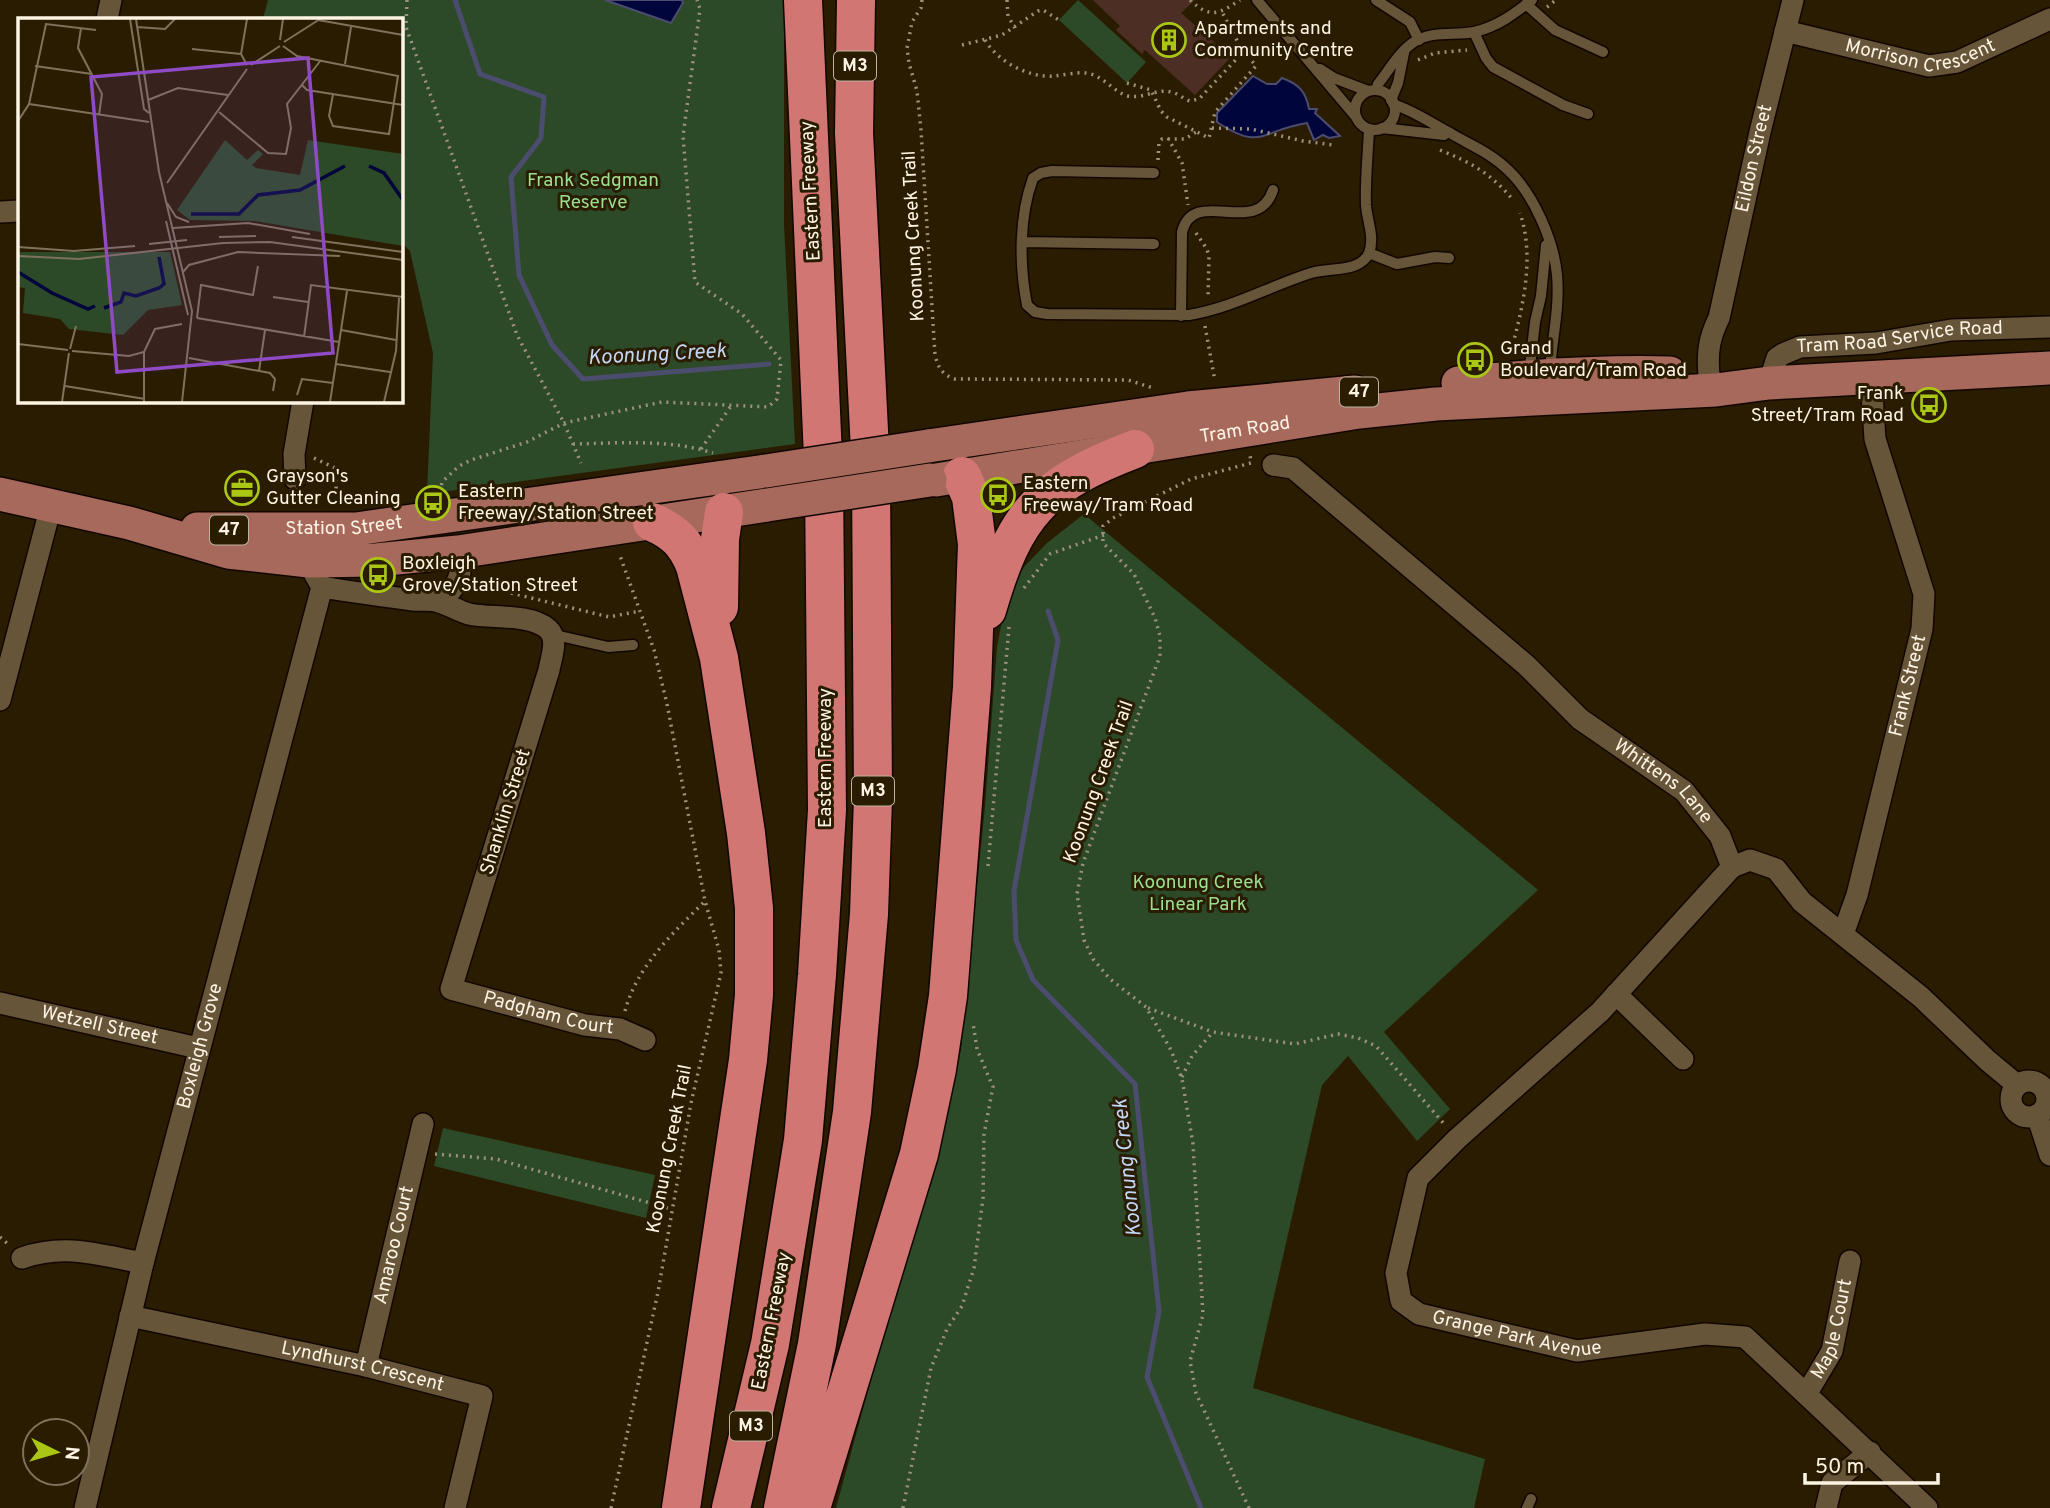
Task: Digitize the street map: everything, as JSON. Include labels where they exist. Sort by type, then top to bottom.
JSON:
[{"type":"highway","name":"Eastern Freeway","points":[[731,1508],[770,1343],[803,1140],[827,810],[824,480],[803,0]]},
{"type":"highway","name":"M3","points":[[783,1508],[817,1344],[852,1112],[869,914],[873,799],[871,470],[854,133],[856,0]]},
{"type":"highway","points":[[972,687],[981,634],[994,586],[1021,525],[1052,490],[1094,465],[1135,449]]},
{"type":"highway","points":[[811,1508],[919,1154],[948,996],[972,687],[977,544],[971,497],[946,478]]},
{"type":"highway","points":[[719,658],[719,551],[723,512]]},
{"type":"highway","points":[[652,522],[680,537],[690,552],[719,658],[746,833],[754,908],[754,995],[748,1060],[681,1508]]},
{"type":"main road","name":"Tram Road","points":[[766,471],[1188,408],[1532,376],[1617,372],[1769,383],[2050,368]]},
{"type":"main road","name":"Tram Road","points":[[723,512],[1359,412],[1436,404],[1532,376]]},
{"type":"main road","points":[[928,446],[948,461],[946,478]]},
{"type":"main road","points":[[723,512],[731,496],[743,482],[766,471]]},
{"type":"main road","name":"Station Street","points":[[129,523],[225,530],[341,524],[766,471]]},
{"type":"main road","name":"Station Street","points":[[0,494],[129,523],[316,574],[376,560],[458,552],[723,512]]},
{"type":"main road","points":[[316,574],[312,550],[341,524],[402,537],[432,537],[445,541],[458,552]]},
{"type":"street","points":[[107,18],[111,0]]},
{"type":"street","name":"Eildon Street","points":[[1716,381],[1707,349],[1719,318],[1793,0]]},
{"type":"street","name":"Morrison Crescent","points":[[1785,31],[1929,66],[1957,62],[2050,19]]},
{"type":"street","points":[[0,212],[18,211]]},
{"type":"street","name":"Tram Road Service Road","points":[[1769,383],[1777,358],[1800,347],[1876,344],[1951,330],[2050,327]]},
{"type":"street","name":"Frank Street","points":[[1843,934],[1857,895],[1922,629],[1924,594],[1875,439],[1859,412],[1864,378]]},
{"type":"street","points":[[295,479],[293,467],[303,402]]},
{"type":"street","name":"Whittens Lane","points":[[1292,463],[1526,665],[1580,719],[1684,791],[1720,836],[1732,867]]},
{"type":"street","points":[[0,700],[51,506]]},
{"type":"street","points":[[438,601],[457,586],[461,563],[458,552]]},
{"type":"street","name":"Station Street","points":[[316,574],[417,600],[438,601],[470,614],[534,623],[551,634]]},
{"type":"street","name":"Boxleigh Grove","points":[[85,1508],[143,1263],[316,574]]},
{"type":"street","name":"Station Street","points":[[457,586],[475,604],[499,616]]},
{"type":"street","name":"Shanklin Street","points":[[451,989],[545,683],[554,644],[551,634]]},
{"type":"street","points":[[1732,867],[1750,860],[1776,869],[1802,902],[1920,997],[2017,1085]]},
{"type":"street","name":"Grange Park Avenue","points":[[1732,867],[1600,1012],[1457,1139],[1418,1178],[1396,1273],[1401,1301],[1419,1314],[1577,1351],[1706,1334],[1745,1337],[1927,1508]]},
{"type":"street","name":"Padgham Court","points":[[451,989],[585,1025],[620,1029],[645,1040]]},
{"type":"street","points":[[1616,994],[1684,1059]]},
{"type":"street","name":"Wetzell Street","points":[[0,1003],[198,1048]]},
{"type":"street","points":[[2030,1080],[2047,1088],[2045,1107],[2037,1115],[2025,1116],[2015,1110],[2011,1099],[2017,1085],[2030,1080]]},
{"type":"street","points":[[2037,1115],[2050,1155]]},
{"type":"street","name":"Amaroo Court","points":[[366,1366],[423,1124]]},
{"type":"street","points":[[22,1258],[43,1251],[65,1249],[143,1263]]},
{"type":"street","name":"Maple Court","points":[[1807,1393],[1832,1351],[1850,1261]]},
{"type":"street","name":"Lyndhurst Crescent","points":[[130,1316],[366,1366],[482,1396],[455,1508]]},
{"type":"street","points":[[1826,1508],[1832,1483],[1870,1452]]},
{"type":"lane","points":[[1257,0],[1289,40],[1315,66],[1361,125],[1369,129],[1429,131],[1457,138]]},
{"type":"lane","points":[[1376,0],[1405,17],[1419,40]]},
{"type":"lane","points":[[1357,118],[1356,102],[1372,91],[1413,43],[1438,34],[1474,32],[1510,17],[1529,2],[1536,15],[1555,30],[1603,52]]},
{"type":"lane","points":[[1474,32],[1486,58],[1502,73],[1538,89],[1563,105],[1588,114]]},
{"type":"lane","points":[[1382,128],[1392,118],[1392,102],[1404,53]]},
{"type":"lane","points":[[1315,66],[1334,78],[1372,91],[1384,92],[1392,102],[1412,110],[1477,147],[1509,170],[1531,197],[1547,235],[1557,273],[1555,326],[1532,376]]},
{"type":"lane","points":[[1154,173],[1041,173],[1032,178],[1023,216],[1027,305],[1035,312],[1181,316],[1205,313],[1328,268],[1357,266],[1364,261],[1372,243],[1366,206],[1369,129]]},
{"type":"lane","points":[[1181,316],[1182,232],[1185,220],[1191,214],[1260,209],[1267,203],[1273,190]]},
{"type":"lane","points":[[1532,376],[1535,322],[1541,296],[1547,235]]},
{"type":"lane","points":[[1023,242],[1154,244]]},
{"type":"lane","points":[[1368,253],[1397,264],[1435,257],[1449,258]]},
{"type":"lane","points":[[551,634],[608,647],[633,645]]},
{"type":"path","points":[[407,0],[403,27],[517,335],[564,423],[581,463]]},
{"type":"path","points":[[438,501],[442,482],[459,466],[527,442],[564,423],[662,402],[768,407],[776,399],[781,360],[742,314],[695,282],[683,136],[700,9],[697,0]]},
{"type":"path","name":"Koonung Creek Trail","points":[[922,0],[921,8],[912,22],[907,48],[921,130],[937,367],[948,377],[955,379],[1128,380],[1157,389]]},
{"type":"path","points":[[1007,0],[1008,16],[1015,28]]},
{"type":"path","points":[[1190,0],[1204,12],[1222,12],[1240,0]]},
{"type":"path","points":[[1536,15],[1556,0]]},
{"type":"path","points":[[962,45],[985,40],[1015,28],[1038,11],[1043,10],[1059,20]]},
{"type":"path","points":[[1126,83],[1154,93],[1161,111],[1167,117],[1209,138],[1215,112],[1256,66],[1244,51],[1222,12]]},
{"type":"path","points":[[985,40],[998,56],[1024,71],[1051,76],[1089,73],[1122,94],[1140,97],[1170,91],[1190,101],[1199,99],[1244,51]]},
{"type":"path","points":[[1415,67],[1420,58],[1426,55],[1462,52],[1480,47]]},
{"type":"path","points":[[1211,130],[1251,129],[1334,145]]},
{"type":"path","points":[[1406,131],[1403,134],[1404,142],[1430,146],[1490,175],[1504,189],[1521,214],[1526,233],[1532,376]]},
{"type":"path","points":[[1154,173],[1159,142],[1168,138],[1185,139],[1196,132]]},
{"type":"path","points":[[1168,138],[1182,163],[1191,214],[1197,234],[1209,257],[1205,330],[1214,374]]},
{"type":"path","points":[[701,449],[731,406]]},
{"type":"path","points":[[1016,598],[1051,554],[1104,535],[1103,526],[1112,518],[1191,479],[1251,463],[1246,430]]},
{"type":"path","points":[[573,444],[636,443],[701,449],[717,454]]},
{"type":"path","points":[[295,449],[335,468],[341,524]]},
{"type":"path","name":"Koonung Creek Trail","points":[[1104,535],[1103,543],[1134,574],[1155,618],[1160,636],[1160,656],[1083,863],[1077,894],[1084,940],[1093,959],[1110,979],[1146,1007],[1171,1050],[1181,1079],[1193,1144],[1203,1315],[1190,1361],[1196,1393],[1249,1508]]},
{"type":"path","name":"Koonung Creek Trail","points":[[611,1508],[658,1292],[691,1102],[721,974],[719,950],[705,901],[654,650],[619,553]]},
{"type":"path","points":[[511,593],[609,617],[640,611]]},
{"type":"path","points":[[987,877],[1010,622]]},
{"type":"path","points":[[620,1029],[629,994],[661,945],[705,901]]},
{"type":"path","points":[[1146,1007],[1213,1032],[1295,1044],[1338,1034],[1358,1038],[1376,1046],[1457,1139]]},
{"type":"path","points":[[903,1508],[931,1367],[947,1329],[962,1306],[974,1268],[984,1198],[984,1134],[993,1087],[977,1049],[973,1023]]},
{"type":"path","points":[[1181,1079],[1192,1056],[1213,1032]]},
{"type":"path","points":[[416,1152],[496,1159],[671,1209]]},
{"type":"green space","name":"Frank Sedgman Reserve","points":[[268,0],[784,0],[784,224],[795,444],[427,494],[433,353],[410,251],[402,243],[402,18],[263,18]]},
{"type":"green space","points":[[1078,0],[1146,62],[1127,83],[1059,20]]},
{"type":"green space","name":"Koonung Creek Linear Park","points":[[1084,514],[1538,890],[1384,1032],[1450,1109],[1417,1141],[1348,1056],[1322,1085],[1253,1388],[1485,1459],[1474,1508],[836,1508],[961,1050],[985,806],[997,647],[1006,600],[1023,568],[1047,543]]},
{"type":"green space","points":[[443,1128],[655,1175],[646,1218],[434,1166]]},
{"type":"shaded area","points":[[605,0],[682,0],[683,3],[671,23]]},
{"type":"shaded area","points":[[1253,76],[1267,84],[1276,84],[1282,78],[1293,83],[1304,93],[1309,109],[1317,109],[1315,113],[1340,136],[1329,138],[1323,135],[1314,140],[1307,123],[1262,136],[1244,136],[1217,122],[1217,113]]},
{"type":"building","name":"Apartments and Community Centre","points":[[1093,0],[1195,0],[1181,13],[1231,57],[1195,95],[1145,50],[1142,54],[1116,30],[1120,26]]},
{"type":"waterway","name":"Koonung Creek","points":[[455,0],[480,74],[544,97],[541,138],[511,177],[519,275],[552,345],[583,379],[769,364]]},
{"type":"waterway","name":"Koonung Creek","points":[[1048,611],[1058,640],[1014,891],[1016,940],[1033,980],[1135,1084],[1159,1311],[1147,1377],[1201,1508]]},
{"type":"place","name":"Apartments and Community Centre","points":[[1169,40]]},
{"type":"place","name":"Grand Boulevard/Tram Road","points":[[1475,360]]},
{"type":"place","name":"Frank Street/Tram Road","points":[[1929,405]]},
{"type":"place","name":"Grayson's Gutter Cleaning","points":[[242,488]]},
{"type":"place","name":"Eastern Freeway/Tram Road","points":[[998,495]]},
{"type":"place","name":"Eastern Freeway/Station Street","points":[[433,503]]},
{"type":"place","name":"Boxleigh Grove/Station Street","points":[[378,575]]}]
